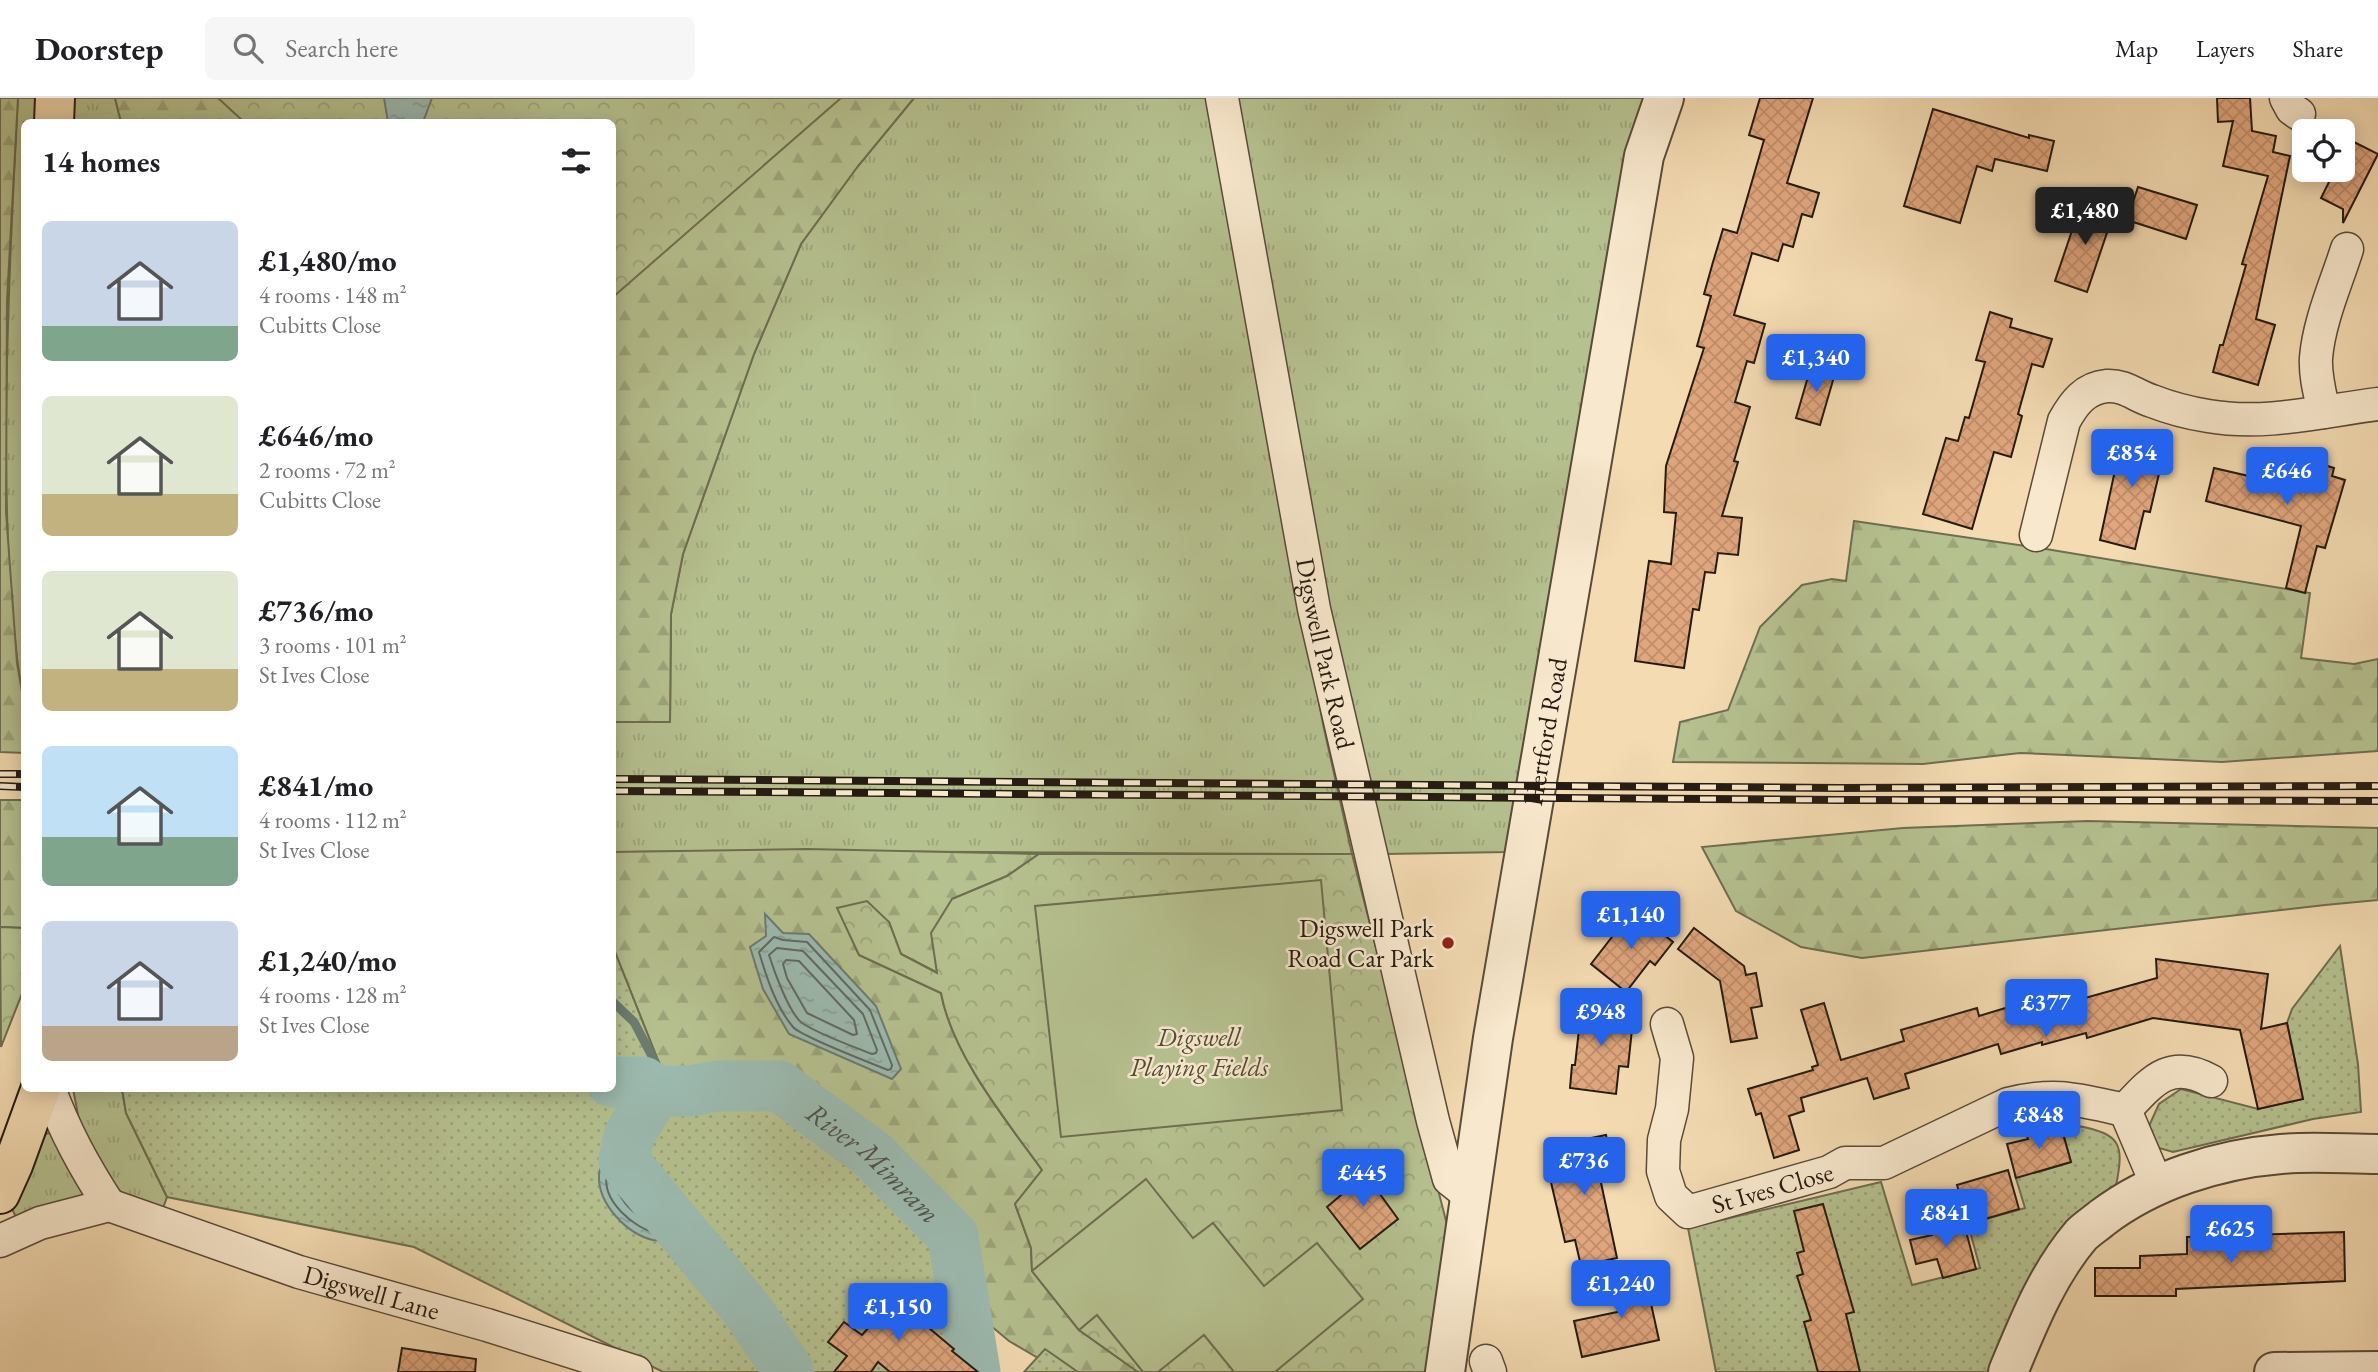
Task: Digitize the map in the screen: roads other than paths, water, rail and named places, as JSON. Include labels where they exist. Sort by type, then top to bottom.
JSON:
[{"type":"main road","points":[[54,119],[55,98]]},
{"type":"main road","points":[[0,1194],[40,1092]]},
{"type":"street","name":"Digswell Park Road","points":[[1222,98],[1314,609],[1433,1121],[1449,1179],[1469,1195]]},
{"type":"street","name":"Hertford Road","points":[[1445,1372],[1493,1038],[1644,156],[1664,98]]},
{"type":"street","points":[[2324,412],[2317,384],[2316,358],[2347,249]]},
{"type":"street","points":[[2036,535],[2064,421],[2081,396],[2092,390],[2116,386],[2172,409],[2210,417],[2252,421],[2283,419],[2378,404]]},
{"type":"street","name":"St Ives Close","points":[[1667,1024],[1677,1058],[1672,1109],[1664,1140],[1663,1171],[1671,1196],[1688,1212],[1829,1172],[1845,1163],[1884,1163],[2008,1104],[2048,1096],[2125,1110]]},
{"type":"street","points":[[2157,1185],[2125,1110],[2151,1083],[2165,1075],[2194,1072],[2211,1081]]},
{"type":"street","points":[[0,1241],[40,1223],[109,1205],[76,1154],[51,1092]]},
{"type":"street","points":[[2008,1372],[2038,1303],[2063,1260],[2083,1233],[2119,1205],[2157,1185],[2245,1158],[2283,1153],[2378,1154]]},
{"type":"street","name":"Digswell Lane","points":[[109,1205],[299,1272],[487,1325],[636,1372]]},
{"type":"street","points":[[2274,1372],[2378,1371]]},
{"type":"water","points":[[384,98],[432,98],[424,119],[388,119]]},
{"type":"water","points":[[765,914],[783,933],[809,934],[876,1006],[901,1069],[892,1079],[789,1034],[763,989],[750,947],[766,936]]},
{"type":"water","points":[[616,1136],[629,1136],[630,1151],[700,1234],[692,1241],[658,1241],[643,1237],[624,1224],[609,1207],[603,1197],[599,1176],[603,1161]]},
{"type":"waterway","points":[[616,1005],[634,1022],[663,1077],[656,1091]]},
{"type":"waterway","name":"River Mimram","points":[[616,1082],[643,1082],[656,1091],[691,1091],[717,1086],[779,1086],[873,1155],[953,1236],[975,1372]]},
{"type":"waterway","name":"River Mimram","points":[[656,1091],[629,1136],[624,1161],[748,1311],[789,1372]]},
{"type":"railway","points":[[0,774],[21,774]]},
{"type":"railway","points":[[616,779],[1839,788],[2378,786]]},
{"type":"railway","points":[[0,786],[21,787]]},
{"type":"railway","points":[[616,791],[2378,801]]},
{"type":"place","name":"Digswell Park Road Car Park","points":[[1448,943]]},
{"type":"park label","name":"Digswell Playing Fields","points":[[1199,1052]]}]
